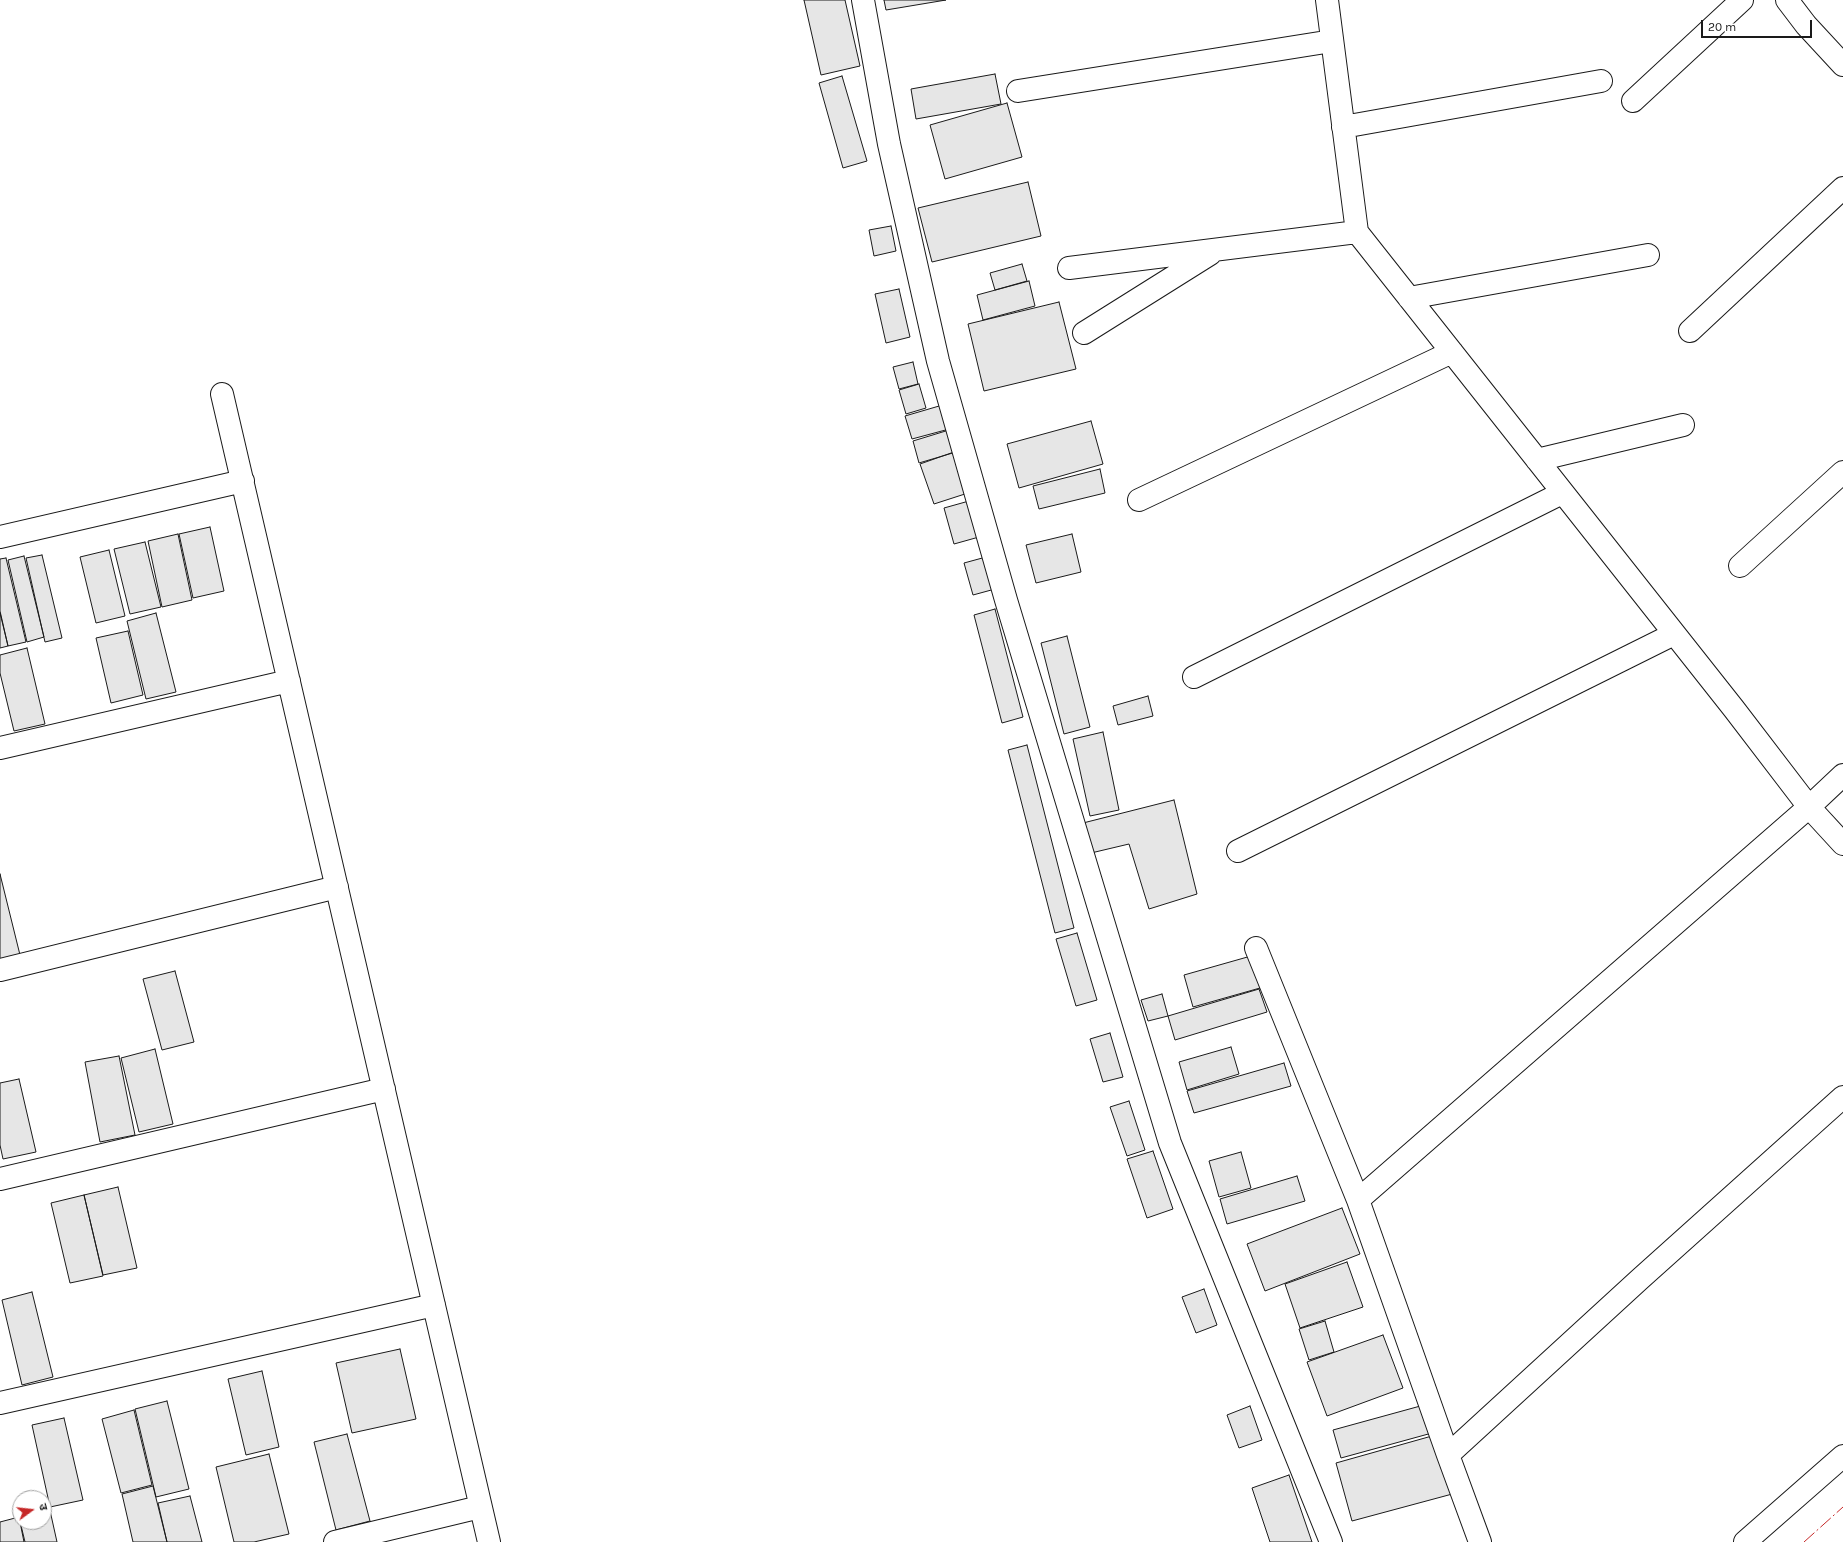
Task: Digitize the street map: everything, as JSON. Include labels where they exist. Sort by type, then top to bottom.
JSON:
[{"type":"street","points":[[863,0],[888,144],[938,361],[1006,600],[1163,1120],[1170,1143],[1331,1542]]},
{"type":"street","points":[[1327,0],[1357,232],[1809,807],[1843,844]]},
{"type":"street","points":[[1633,101],[1742,0]]},
{"type":"street","points":[[1787,0],[1806,25],[1843,65]]},
{"type":"street","points":[[1018,91],[1332,41]]},
{"type":"street","points":[[1343,128],[1601,81]]},
{"type":"street","points":[[1690,331],[1843,188]]},
{"type":"street","points":[[1069,268],[1357,232]]},
{"type":"street","points":[[1084,333],[1216,250]]},
{"type":"street","points":[[1409,298],[1648,255]]},
{"type":"street","points":[[1139,500],[1452,352]]},
{"type":"street","points":[[222,394],[488,1542]]},
{"type":"street","points":[[1537,460],[1683,425]]},
{"type":"street","points":[[1740,566],[1843,472]]},
{"type":"street","points":[[0,537],[242,481]]},
{"type":"street","points":[[1194,677],[1562,493]]},
{"type":"street","points":[[1238,851],[1674,634]]},
{"type":"street","points":[[0,748],[289,681]]},
{"type":"street","points":[[1358,1200],[1809,807],[1843,775]]},
{"type":"street","points":[[0,970],[337,887]]},
{"type":"street","points":[[1256,948],[1358,1200],[1480,1542]]},
{"type":"street","points":[[0,1179],[384,1089]]},
{"type":"street","points":[[1448,1455],[1640,1279],[1843,1097]]},
{"type":"street","points":[[0,1404],[434,1305]]},
{"type":"street","points":[[1745,1542],[1843,1456]]},
{"type":"street","points":[[335,1542],[480,1507]]},
{"type":"building","points":[[804,0],[845,0],[860,66],[821,75]]},
{"type":"building","points":[[884,0],[946,0],[886,10]]},
{"type":"building","points":[[995,74],[1001,104],[916,119],[911,89]]},
{"type":"building","points":[[842,76],[867,161],[843,168],[819,83]]},
{"type":"building","points":[[1007,103],[1022,157],[945,179],[930,125]]},
{"type":"building","points":[[1028,182],[1041,236],[932,262],[918,208]]},
{"type":"building","points":[[891,226],[896,251],[874,256],[869,230]]},
{"type":"building","points":[[1022,264],[1027,281],[995,290],[990,273]]},
{"type":"building","points":[[1029,281],[1035,306],[983,320],[977,295]]},
{"type":"building","points":[[899,289],[910,337],[886,343],[875,294]]},
{"type":"building","points":[[1059,302],[1076,369],[984,391],[968,324]]},
{"type":"building","points":[[913,362],[918,384],[899,389],[893,367]]},
{"type":"building","points":[[919,384],[926,408],[906,414],[899,390]]},
{"type":"building","points":[[946,404],[953,428],[912,439],[905,416]]},
{"type":"building","points":[[1091,421],[1103,464],[1019,488],[1007,444]]},
{"type":"building","points":[[949,430],[956,452],[919,463],[913,441]]},
{"type":"building","points":[[954,452],[968,493],[934,504],[920,464]]},
{"type":"building","points":[[1100,469],[1105,493],[1039,509],[1033,486]]},
{"type":"building","points":[[969,501],[979,537],[954,544],[944,508]]},
{"type":"building","points":[[210,527],[224,591],[193,598],[179,534]]},
{"type":"building","points":[[178,534],[192,600],[162,607],[148,541]]},
{"type":"building","points":[[1072,534],[1081,572],[1036,583],[1026,545]]},
{"type":"building","points":[[145,542],[161,607],[130,614],[114,549]]},
{"type":"building","points":[[109,550],[125,616],[96,623],[80,557]]},
{"type":"building","points":[[42,555],[62,638],[45,642],[26,558]]},
{"type":"building","points":[[24,556],[44,637],[27,642],[8,560]]},
{"type":"building","points":[[986,557],[995,589],[973,595],[964,563]]},
{"type":"building","points":[[6,558],[26,642],[8,646],[0,611],[0,559]]},
{"type":"building","points":[[995,609],[1023,717],[1002,723],[974,615]]},
{"type":"building","points":[[0,613],[8,646],[0,648]]},
{"type":"building","points":[[156,613],[176,692],[146,699],[127,621]]},
{"type":"building","points":[[128,631],[143,695],[111,703],[96,638]]},
{"type":"building","points":[[1067,636],[1090,727],[1064,734],[1041,643]]},
{"type":"building","points":[[27,648],[45,724],[14,731],[0,673],[0,655]]},
{"type":"building","points":[[1148,696],[1153,716],[1118,725],[1113,706]]},
{"type":"building","points":[[1103,732],[1119,810],[1090,816],[1073,739]]},
{"type":"building","points":[[1027,745],[1074,928],[1055,933],[1008,750]]},
{"type":"building","points":[[1174,800],[1197,894],[1149,909],[1129,844],[1091,853],[1083,823]]},
{"type":"building","points":[[0,874],[20,955],[0,960]]},
{"type":"building","points":[[1077,933],[1097,1000],[1076,1006],[1056,939]]},
{"type":"building","points":[[1251,956],[1260,988],[1193,1007],[1184,975]]},
{"type":"building","points":[[175,971],[194,1042],[162,1050],[143,979]]},
{"type":"building","points":[[1259,989],[1267,1012],[1175,1040],[1168,1016]]},
{"type":"building","points":[[1162,994],[1168,1016],[1148,1021],[1141,1000]]},
{"type":"building","points":[[1110,1033],[1123,1077],[1103,1082],[1090,1039]]},
{"type":"building","points":[[1231,1047],[1239,1074],[1187,1090],[1179,1062]]},
{"type":"building","points":[[155,1049],[173,1124],[139,1132],[121,1058]]},
{"type":"building","points":[[119,1056],[135,1135],[100,1142],[85,1062]]},
{"type":"building","points":[[1284,1063],[1291,1086],[1194,1113],[1187,1091]]},
{"type":"building","points":[[19,1079],[36,1152],[3,1159],[0,1145],[0,1083]]},
{"type":"building","points":[[1129,1101],[1145,1150],[1127,1156],[1110,1107]]},
{"type":"building","points":[[1153,1151],[1173,1209],[1147,1218],[1127,1159]]},
{"type":"building","points":[[1241,1152],[1251,1188],[1219,1197],[1209,1161]]},
{"type":"building","points":[[1297,1176],[1305,1201],[1227,1224],[1220,1199]]},
{"type":"building","points":[[118,1187],[137,1268],[103,1275],[84,1195]]},
{"type":"building","points":[[84,1195],[103,1276],[70,1283],[51,1203]]},
{"type":"building","points":[[1342,1208],[1360,1254],[1265,1291],[1247,1244]]},
{"type":"building","points":[[1347,1262],[1363,1307],[1300,1328],[1285,1284]]},
{"type":"building","points":[[1204,1289],[1217,1325],[1196,1333],[1182,1297]]},
{"type":"building","points":[[32,1292],[53,1377],[22,1385],[2,1300]]},
{"type":"building","points":[[1325,1321],[1334,1352],[1309,1360],[1299,1329]]},
{"type":"building","points":[[1383,1335],[1403,1388],[1327,1416],[1307,1362]]},
{"type":"building","points":[[400,1349],[416,1419],[352,1433],[336,1363]]},
{"type":"building","points":[[262,1371],[279,1447],[246,1455],[228,1379]]},
{"type":"building","points":[[167,1401],[189,1489],[156,1497],[135,1409]]},
{"type":"building","points":[[1424,1405],[1432,1433],[1341,1458],[1333,1430]]},
{"type":"building","points":[[1250,1406],[1262,1440],[1239,1448],[1227,1415]]},
{"type":"building","points":[[134,1410],[152,1485],[121,1493],[102,1419]]},
{"type":"building","points":[[64,1418],[83,1500],[52,1507],[52,1490],[46,1490],[32,1425]]},
{"type":"building","points":[[347,1434],[370,1521],[336,1530],[314,1442]]},
{"type":"building","points":[[1439,1434],[1456,1493],[1352,1521],[1336,1463]]},
{"type":"building","points":[[269,1454],[289,1534],[254,1542],[234,1542],[216,1467]]},
{"type":"building","points":[[1289,1475],[1312,1542],[1270,1542],[1252,1488]]},
{"type":"building","points":[[153,1486],[167,1542],[133,1542],[122,1494]]},
{"type":"building","points":[[190,1496],[202,1542],[167,1542],[158,1503]]},
{"type":"building","points":[[12,1519],[12,1530],[22,1530],[24,1542],[0,1542],[0,1522]]},
{"type":"building","points":[[52,1520],[57,1542],[25,1542],[22,1530],[52,1530]]},
{"type":"power","points":[[1804,1542],[1843,1507]]}]
